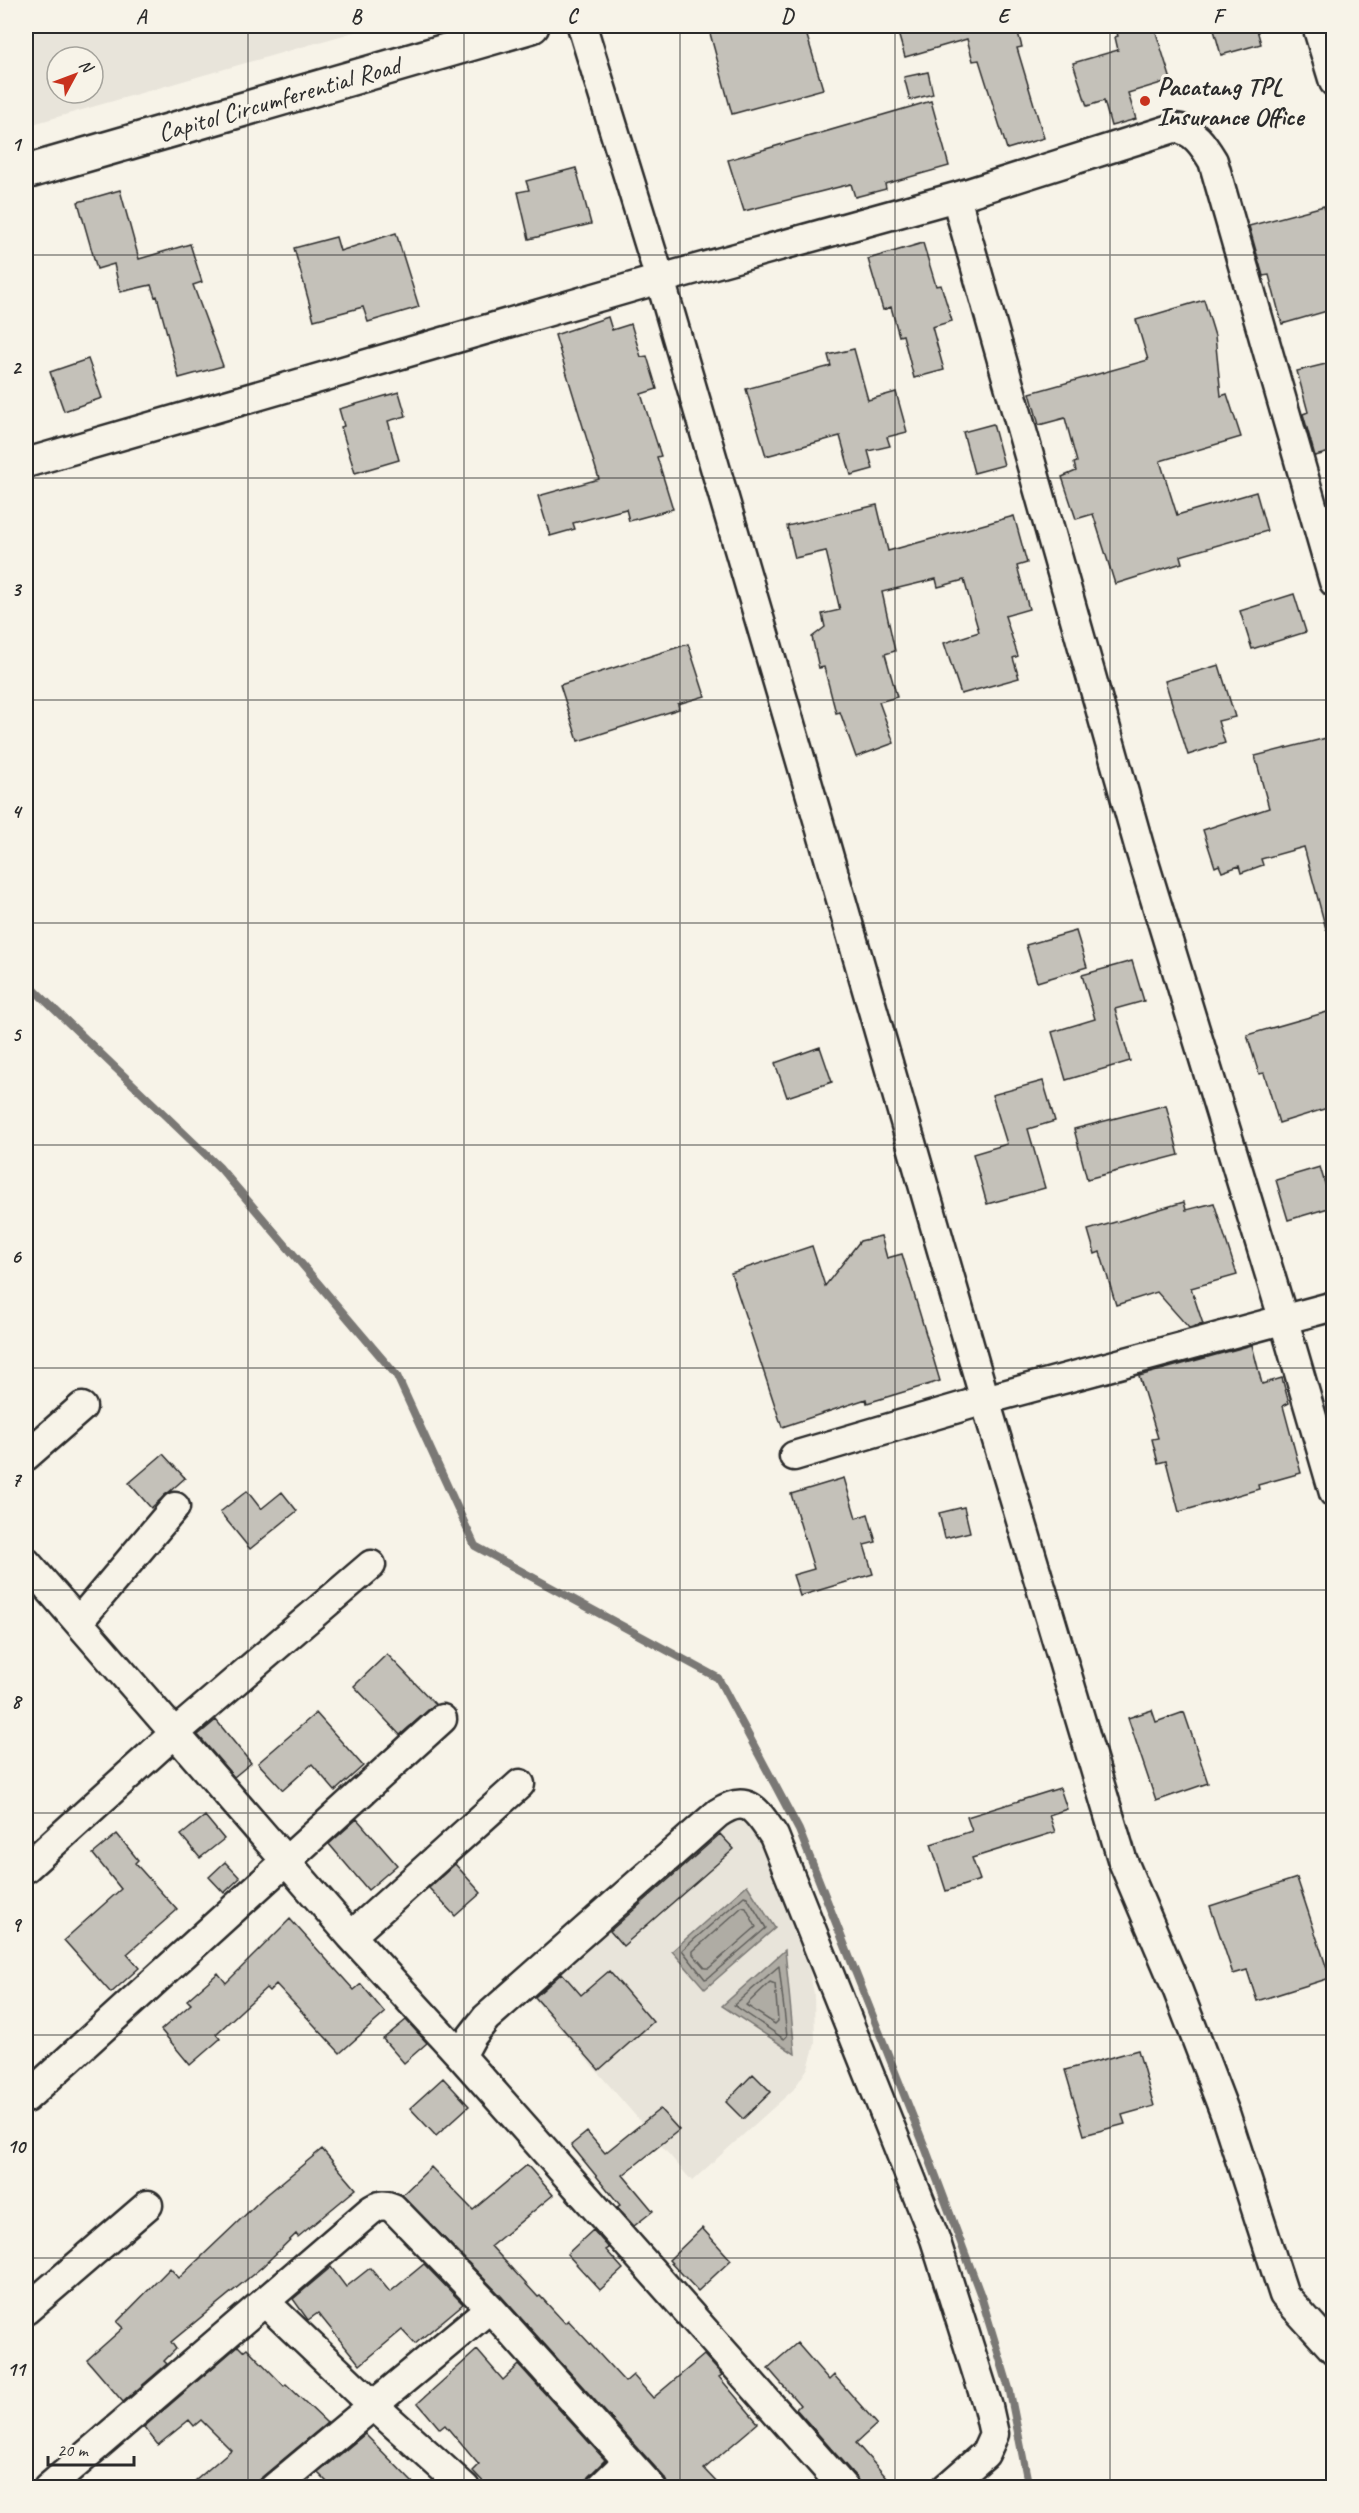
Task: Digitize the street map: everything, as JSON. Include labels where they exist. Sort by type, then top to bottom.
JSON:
[{"type":"main road","name":"Capitol Circumferential Road","points":[[26,172],[532,26]]},
{"type":"street","points":[[582,26],[660,279],[985,1400],[1122,1859],[1178,1991],[1227,2116],[1284,2295],[1334,2350]]},
{"type":"street","points":[[1317,26],[1334,82]]},
{"type":"street","points":[[26,463],[660,279],[956,197],[1174,128],[1183,129],[1194,135],[1213,161],[1334,582]]},
{"type":"street","points":[[956,197],[1139,846],[1334,1493]]},
{"type":"street","points":[[794,1455],[985,1400],[1334,1306]]},
{"type":"street","points":[[26,1456],[82,1407]]},
{"type":"street","points":[[79,1621],[174,1507]]},
{"type":"street","points":[[26,1562],[351,1935],[844,2487]]},
{"type":"street","points":[[26,1868],[176,1732],[371,1565]]},
{"type":"street","points":[[26,2098],[442,1719]]},
{"type":"street","points":[[351,1935],[520,1784]]},
{"type":"street","points":[[461,2056],[472,2036],[486,2018],[718,1813],[732,1803],[748,1805],[754,1810],[774,1836],[935,2239],[988,2407],[994,2434],[986,2454],[946,2487]]},
{"type":"street","points":[[26,2310],[148,2205]]},
{"type":"street","points":[[48,2487],[378,2205],[393,2208],[490,2308],[652,2487]]},
{"type":"street","points":[[265,2302],[372,2404],[465,2487]]},
{"type":"street","points":[[274,2487],[490,2308]]},
{"type":"street","points":[[600,2487],[627,2462]]},
{"type":"shaded area","points":[[26,26],[375,26],[105,103],[105,45],[45,45],[45,105],[99,105],[26,126]]},
{"type":"shaded area","points":[[737,1815],[753,1821],[803,1936],[814,1994],[815,2044],[808,2068],[793,2090],[692,2181],[530,1994]]},
{"type":"water","points":[[747,1885],[775,1928],[705,1989],[672,1951]]},
{"type":"water","points":[[785,1950],[795,2054],[722,2006]]},
{"type":"building","points":[[708,26],[804,26],[823,89],[732,114]]},
{"type":"building","points":[[896,26],[1016,26],[1022,47],[1017,48],[1044,138],[1007,149],[979,60],[973,61],[967,39],[905,57]]},
{"type":"building","points":[[1115,26],[1154,26],[1171,80],[1128,93],[1136,119],[1111,126],[1104,101],[1087,106],[1073,63],[1118,50]]},
{"type":"building","points":[[1213,26],[1256,26],[1261,44],[1221,55]]},
{"type":"building","points":[[928,72],[933,94],[910,100],[904,77]]},
{"type":"building","points":[[931,101],[949,166],[885,184],[886,189],[855,197],[851,184],[744,211],[728,160]]},
{"type":"building","points":[[576,168],[591,224],[529,239],[518,192],[529,190],[526,181]]},
{"type":"building","points":[[120,190],[139,259],[190,244],[202,282],[193,285],[223,366],[179,378],[157,296],[155,297],[151,285],[120,292],[114,264],[97,269],[78,202]]},
{"type":"building","points":[[1324,206],[1334,241],[1334,309],[1282,324],[1269,275],[1263,276],[1249,226]]},
{"type":"building","points":[[396,233],[419,307],[368,322],[363,307],[314,320],[294,248],[336,237],[340,251]]},
{"type":"building","points":[[923,243],[936,286],[941,285],[952,321],[932,327],[944,370],[914,378],[903,335],[899,336],[891,307],[883,310],[868,259]]},
{"type":"building","points":[[1204,300],[1215,336],[1221,396],[1227,394],[1241,437],[1160,461],[1177,515],[1256,492],[1267,531],[1180,556],[1182,563],[1115,584],[1093,514],[1076,519],[1062,477],[1076,471],[1074,463],[1077,462],[1065,418],[1039,425],[1030,393],[1148,360],[1136,320]]},
{"type":"building","points":[[608,317],[612,330],[631,324],[641,357],[647,356],[657,389],[641,394],[661,456],[657,457],[673,509],[629,521],[626,509],[573,523],[575,529],[550,536],[538,496],[599,479],[555,335]]},
{"type":"building","points":[[854,349],[868,400],[896,392],[907,432],[887,437],[890,446],[868,451],[873,469],[851,475],[840,436],[766,456],[746,389],[831,366],[828,355]]},
{"type":"building","points":[[88,359],[102,398],[64,411],[50,372]]},
{"type":"building","points":[[1334,362],[1334,451],[1315,456],[1303,414],[1308,412],[1297,371]]},
{"type":"building","points":[[399,392],[406,416],[388,421],[399,460],[355,473],[341,427],[344,426],[339,409]]},
{"type":"building","points":[[993,424],[1004,465],[974,473],[963,432]]},
{"type":"building","points":[[877,505],[888,551],[1014,516],[1027,563],[1017,566],[1029,609],[1005,616],[1018,656],[1013,658],[1019,678],[961,694],[944,643],[979,632],[964,580],[938,587],[936,579],[882,592],[895,651],[885,654],[897,697],[879,702],[894,743],[856,757],[840,712],[836,713],[824,667],[819,668],[812,637],[825,627],[822,614],[840,610],[826,551],[795,558],[787,526]]},
{"type":"building","points":[[1294,594],[1306,632],[1252,649],[1240,611]]},
{"type":"building","points":[[688,644],[705,696],[678,704],[679,709],[578,741],[560,685]]},
{"type":"building","points":[[1219,665],[1235,717],[1218,721],[1225,743],[1188,755],[1165,681]]},
{"type":"building","points":[[1334,736],[1334,928],[1326,929],[1304,847],[1261,859],[1263,865],[1241,873],[1239,866],[1222,872],[1219,865],[1215,867],[1203,830],[1269,808],[1255,756]]},
{"type":"building","points":[[1076,931],[1087,967],[1037,982],[1026,945]]},
{"type":"building","points":[[1132,961],[1144,1001],[1115,1009],[1130,1061],[1066,1080],[1052,1032],[1095,1019],[1082,975]]},
{"type":"building","points":[[1334,1010],[1334,1106],[1279,1123],[1264,1073],[1259,1074],[1247,1035]]},
{"type":"building","points":[[820,1047],[832,1082],[787,1097],[775,1063]]},
{"type":"building","points":[[1043,1081],[1055,1121],[1028,1129],[1045,1188],[987,1204],[973,1154],[1007,1144],[992,1095]]},
{"type":"building","points":[[1166,1105],[1179,1155],[1087,1179],[1074,1129]]},
{"type":"building","points":[[1320,1167],[1332,1207],[1288,1220],[1276,1180]]},
{"type":"building","points":[[1184,1202],[1186,1210],[1214,1203],[1237,1275],[1191,1288],[1203,1324],[1189,1328],[1157,1292],[1116,1305],[1100,1252],[1095,1254],[1088,1230]]},
{"type":"building","points":[[881,1236],[887,1258],[902,1254],[940,1381],[867,1403],[866,1399],[782,1427],[731,1273],[812,1246],[825,1286],[860,1241]]},
{"type":"building","points":[[1252,1345],[1262,1384],[1282,1378],[1289,1403],[1283,1406],[1301,1473],[1258,1485],[1259,1489],[1179,1512],[1166,1461],[1158,1463],[1152,1439],[1158,1438],[1139,1376]]},
{"type":"building","points":[[163,1454],[185,1478],[151,1508],[129,1483]]},
{"type":"building","points":[[844,1478],[856,1518],[868,1514],[876,1542],[864,1545],[873,1574],[800,1596],[793,1575],[814,1569],[791,1494]]},
{"type":"building","points":[[247,1491],[261,1509],[282,1492],[297,1511],[250,1549],[220,1512]]},
{"type":"building","points":[[964,1507],[970,1532],[945,1538],[939,1513]]},
{"type":"building","points":[[387,1654],[435,1704],[400,1735],[354,1686]]},
{"type":"building","points":[[1152,1710],[1156,1722],[1184,1712],[1208,1783],[1156,1801],[1128,1718]]},
{"type":"building","points":[[316,1713],[363,1766],[335,1791],[312,1764],[283,1790],[258,1763]]},
{"type":"building","points":[[216,1720],[251,1763],[234,1777],[198,1735]]},
{"type":"building","points":[[1060,1788],[1067,1809],[1049,1815],[1055,1832],[972,1858],[980,1880],[946,1891],[931,1844],[972,1831],[967,1817]]},
{"type":"building","points":[[205,1816],[224,1839],[200,1858],[181,1835]]},
{"type":"building","points":[[357,1819],[397,1865],[368,1890],[329,1844]]},
{"type":"building","points":[[117,1834],[138,1860],[135,1863],[177,1910],[127,1954],[139,1968],[111,1993],[64,1940],[121,1889],[93,1854]]},
{"type":"building","points":[[720,1834],[734,1849],[623,1946],[610,1931]]},
{"type":"building","points":[[225,1862],[240,1878],[224,1893],[209,1877]]},
{"type":"building","points":[[455,1864],[481,1893],[455,1916],[429,1888]]},
{"type":"building","points":[[1297,1878],[1330,1978],[1257,2001],[1247,1970],[1233,1974],[1210,1906]]},
{"type":"building","points":[[290,1919],[354,1990],[361,1984],[385,2013],[340,2053],[276,1984],[269,1991],[266,1988],[216,2034],[220,2039],[190,2065],[161,2030],[191,2004],[187,2000],[218,1973],[226,1983]]},
{"type":"building","points":[[609,1971],[653,2022],[599,2070],[535,1997],[562,1973],[581,1995]]},
{"type":"building","points":[[406,2020],[427,2043],[404,2063],[383,2039]]},
{"type":"building","points":[[1138,2050],[1154,2106],[1122,2115],[1125,2124],[1084,2135],[1065,2070]]},
{"type":"building","points":[[753,2074],[771,2092],[743,2119],[726,2102]]},
{"type":"building","points":[[443,2078],[469,2106],[436,2136],[410,2108]]},
{"type":"building","points":[[660,2109],[679,2130],[623,2175],[653,2211],[634,2226],[617,2207],[620,2205],[571,2145],[587,2132],[605,2153]]},
{"type":"building","points":[[322,2149],[356,2189],[298,2237],[296,2234],[262,2267],[171,2342],[176,2349],[164,2361],[167,2364],[123,2402],[87,2360],[123,2328],[117,2322],[170,2268],[179,2278],[264,2197]]},
{"type":"building","points":[[527,2165],[553,2195],[491,2246],[565,2323],[568,2320],[625,2382],[633,2375],[653,2398],[704,2355],[722,2375],[719,2377],[758,2423],[704,2469],[721,2487],[668,2487],[664,2477],[502,2297],[402,2195],[431,2167],[473,2210]]},
{"type":"building","points":[[702,2228],[731,2260],[698,2291],[669,2260]]},
{"type":"building","points":[[593,2230],[609,2248],[606,2250],[623,2269],[600,2290],[567,2254]]},
{"type":"building","points":[[424,2264],[463,2304],[415,2344],[402,2330],[360,2365],[318,2313],[308,2320],[293,2299],[331,2267],[346,2287],[370,2268],[390,2292]]},
{"type":"building","points":[[797,2343],[829,2380],[834,2375],[877,2424],[856,2443],[895,2487],[861,2487],[856,2477],[796,2409],[800,2405],[768,2368]]},
{"type":"building","points":[[238,2346],[243,2351],[247,2348],[284,2386],[286,2384],[327,2423],[250,2487],[188,2487],[231,2450],[201,2420],[194,2426],[189,2420],[158,2445],[144,2427]]},
{"type":"building","points":[[477,2350],[503,2380],[519,2365],[605,2460],[588,2477],[584,2487],[488,2487],[473,2471],[479,2465],[445,2425],[440,2429],[418,2403]]},
{"type":"building","points":[[365,2434],[417,2487],[332,2487],[318,2473]]},
{"type":"waterway","points":[[26,982],[220,1168],[397,1376],[475,1546],[718,1678],[799,1830],[926,2150],[981,2296],[1010,2392],[1029,2488]]},
{"type":"place","name":"Pacatang TPL Insurance Office","points":[[1145,101]]}]
